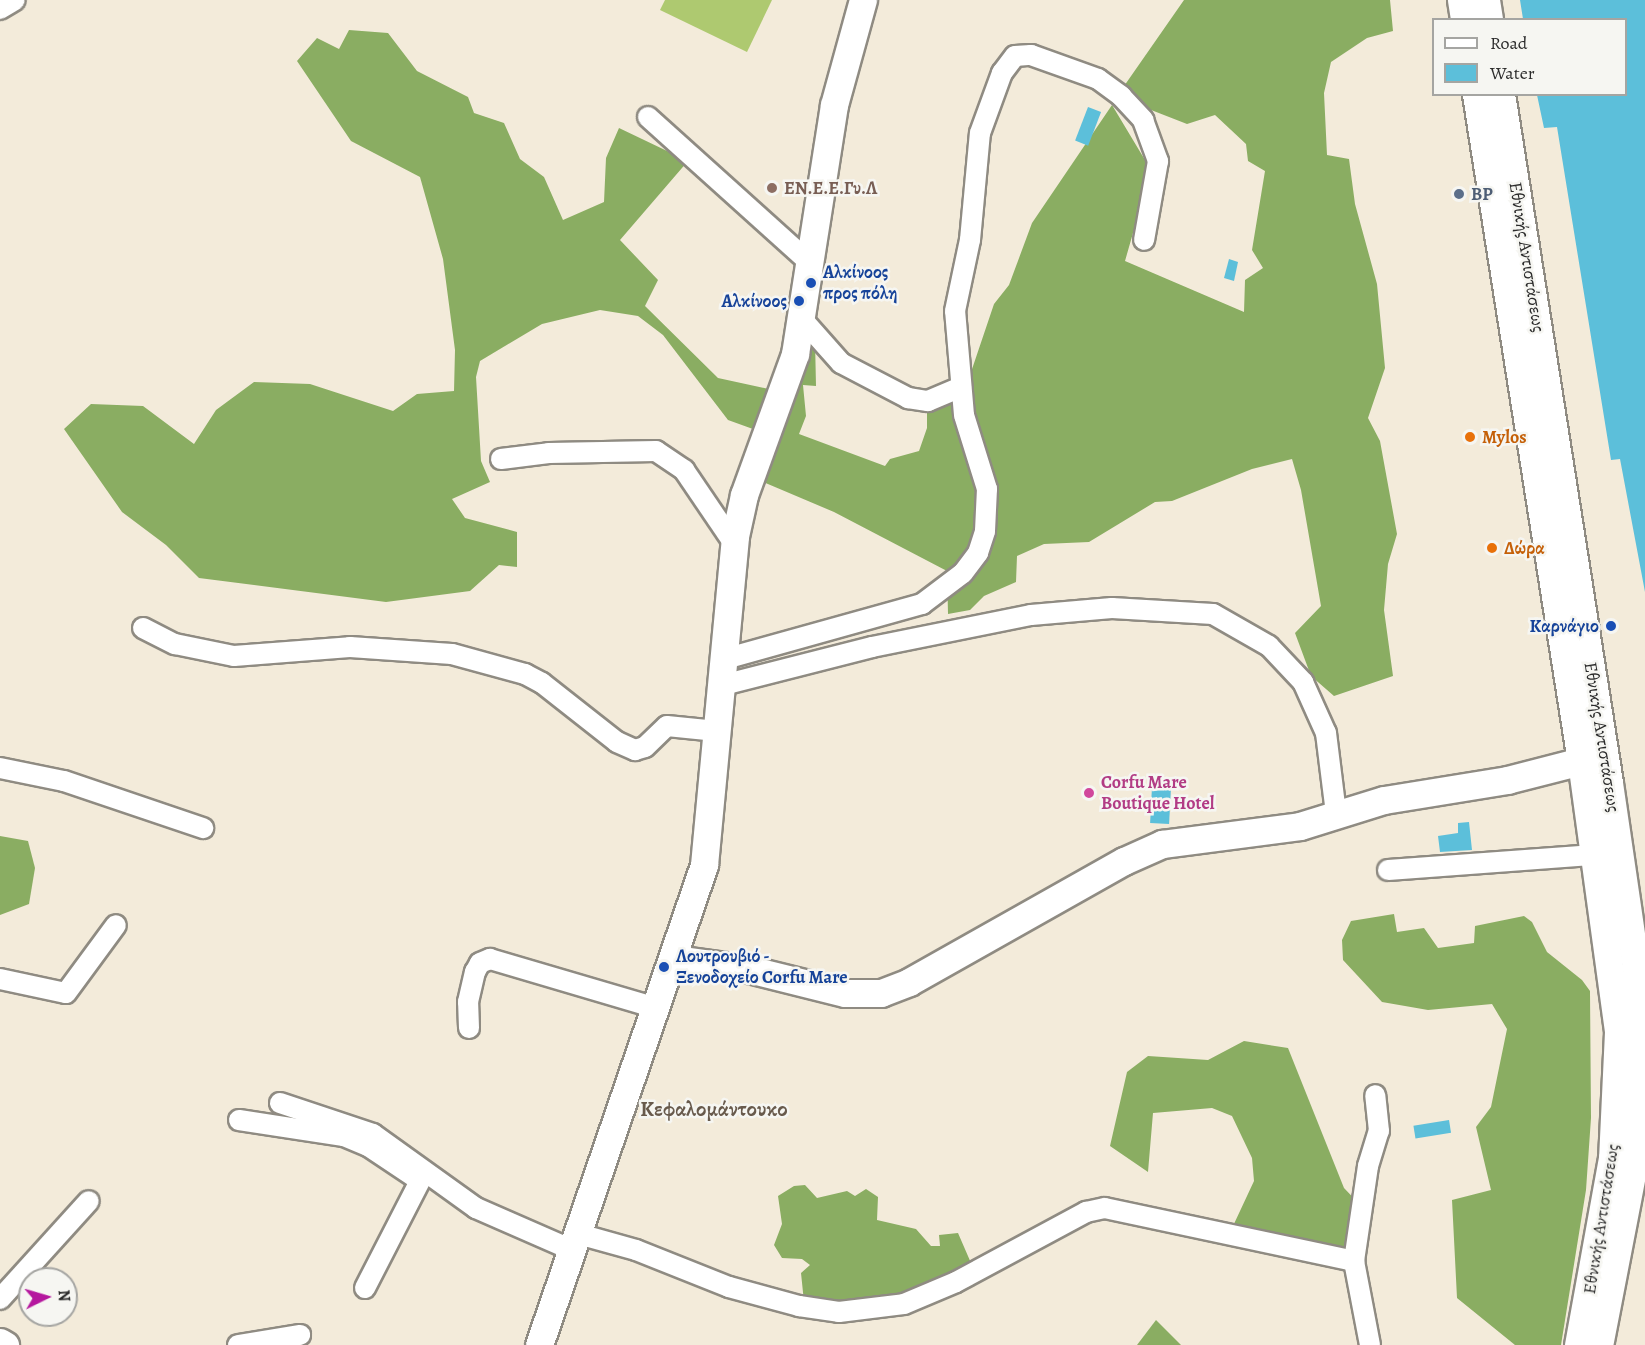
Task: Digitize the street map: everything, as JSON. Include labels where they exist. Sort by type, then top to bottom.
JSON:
[{"type":"main road","points":[[539,1345],[573,1241],[674,959],[704,865],[717,731],[720,673],[735,545],[744,495],[795,354],[834,105],[863,0]]},
{"type":"main road","points":[[1461,0],[1464,18]]},
{"type":"main road","points":[[1486,0],[1489,18]]},
{"type":"main road","name":"Εθνικής Αντιστάσεως","points":[[1476,96],[1612,968],[1618,1093],[1612,1158],[1578,1345]]},
{"type":"main road","name":"Εθνικής Αντιστάσεως","points":[[1501,96],[1636,968],[1641,1096],[1630,1186],[1599,1345]]},
{"type":"main road","points":[[674,959],[748,969],[845,993],[881,993],[909,982],[1143,851],[1181,840],[1300,826],[1384,800],[1507,780],[1581,761],[1597,768],[1609,783]]},
{"type":"main road","points":[[0,1342],[5,1345]]},
{"type":"street","points":[[0,9],[15,0]]},
{"type":"street","points":[[720,673],[898,613],[932,598],[963,573],[978,553],[985,531],[987,489],[964,415],[956,311],[970,240],[980,133],[1002,73],[1015,57],[1031,55],[1088,74],[1121,96],[1143,120],[1158,161],[1144,240]]},
{"type":"street","points":[[648,117],[810,263]]},
{"type":"street","points":[[802,319],[841,363],[908,398],[928,401],[961,387]]},
{"type":"street","points":[[501,459],[549,453],[656,451],[684,470],[735,545]]},
{"type":"street","points":[[720,673],[872,647],[1031,615],[1112,608],[1213,614],[1269,646],[1303,682],[1326,733],[1336,813]]},
{"type":"street","points":[[143,627],[175,644],[234,656],[350,646],[452,654],[525,674],[617,742],[635,750],[645,747],[667,726],[717,731]]},
{"type":"street","points":[[0,768],[63,781],[203,828]]},
{"type":"street","points":[[1388,870],[1594,855]]},
{"type":"street","points":[[0,979],[66,993],[116,926]]},
{"type":"street","points":[[469,1028],[468,1002],[475,972],[480,963],[490,958],[656,1008]]},
{"type":"street","points":[[1370,1345],[1353,1261],[1368,1166],[1379,1131],[1375,1095]]},
{"type":"street","points":[[280,1103],[373,1134],[476,1208]]},
{"type":"street","points":[[239,1120],[344,1136],[368,1146],[455,1204],[476,1208],[573,1241],[636,1250],[729,1287],[799,1306],[840,1312],[904,1304],[956,1282],[1086,1212],[1105,1208],[1353,1261]]},
{"type":"street","points":[[365,1288],[420,1181]]},
{"type":"street","points":[[0,1299],[89,1201]]},
{"type":"street","points":[[238,1345],[300,1335]]},
{"type":"green space","points":[[665,0],[772,0],[747,52],[660,10]]},
{"type":"green space","points":[[1184,0],[1390,0],[1393,31],[1367,38],[1331,62],[1324,93],[1327,155],[1349,159],[1355,204],[1377,284],[1385,368],[1368,418],[1380,441],[1397,534],[1388,564],[1384,610],[1393,676],[1334,696],[1311,676],[1295,633],[1321,606],[1301,490],[1292,459],[1252,469],[1172,501],[1155,502],[1089,542],[1044,544],[1017,556],[1016,582],[984,596],[970,610],[948,614],[947,571],[834,512],[756,479],[772,436],[728,420],[663,335],[638,316],[600,310],[542,324],[480,361],[476,377],[481,461],[490,482],[452,499],[465,518],[517,532],[517,567],[499,565],[470,591],[386,602],[199,578],[166,545],[122,512],[64,429],[91,404],[143,406],[194,444],[216,410],[254,382],[310,384],[393,411],[417,394],[454,391],[455,350],[443,259],[420,177],[351,141],[297,61],[317,38],[339,49],[349,30],[388,33],[417,71],[468,97],[474,113],[504,123],[520,159],[544,177],[563,220],[604,202],[606,158],[619,128],[688,161],[620,240],[658,280],[645,306],[718,378],[787,393],[806,331],[815,340],[816,386],[803,385],[806,416],[799,434],[885,466],[890,459],[919,451],[927,428],[927,413],[947,386],[968,381],[994,304],[1009,285],[1032,223],[1112,105],[1145,160],[1147,184],[1125,261],[1244,312],[1245,280],[1263,268],[1252,250],[1265,171],[1248,161],[1246,144],[1215,115],[1187,124],[1146,108],[1122,89]]},
{"type":"green space","points":[[0,836],[28,841],[35,868],[29,904],[0,915]]},
{"type":"green space","points":[[1394,914],[1397,932],[1424,928],[1438,948],[1474,943],[1475,926],[1524,916],[1532,922],[1547,952],[1582,980],[1590,991],[1591,1118],[1586,1190],[1561,1345],[1515,1345],[1457,1298],[1452,1200],[1491,1190],[1476,1127],[1491,1107],[1507,1029],[1492,1004],[1428,1010],[1382,1002],[1343,960],[1342,940],[1351,921]]},
{"type":"green space","points":[[1244,1041],[1288,1048],[1344,1188],[1365,1210],[1361,1251],[1233,1226],[1254,1181],[1252,1158],[1232,1116],[1212,1108],[1153,1113],[1148,1172],[1110,1146],[1127,1072],[1148,1056],[1208,1060]]},
{"type":"green space","points":[[805,1185],[817,1198],[847,1191],[855,1196],[866,1189],[878,1197],[877,1220],[916,1229],[931,1246],[940,1246],[939,1235],[958,1233],[971,1263],[960,1274],[904,1301],[804,1302],[801,1273],[810,1265],[802,1259],[782,1258],[774,1245],[782,1224],[778,1196],[794,1186]]},
{"type":"green space","points":[[1156,1320],[1181,1345],[1137,1345]]},
{"type":"water","points":[[1520,0],[1645,0],[1645,592],[1620,459],[1611,460],[1557,127],[1544,128],[1537,96],[1627,96],[1627,18],[1523,18]]},
{"type":"water","points":[[1088,107],[1101,112],[1088,146],[1075,141]]},
{"type":"water","points":[[1229,259],[1238,262],[1234,281],[1224,278]]},
{"type":"water","points":[[1152,787],[1171,788],[1169,824],[1150,823]]},
{"type":"water","points":[[1469,822],[1472,850],[1440,852],[1438,836],[1458,833],[1458,823]]},
{"type":"water","points":[[1449,1120],[1451,1133],[1415,1138],[1413,1126]]},
{"type":"place","name":"ΕΝ.Ε.Ε.Γυ.Λ","points":[[772,188]]},
{"type":"place","name":"BP","points":[[1459,194]]},
{"type":"place","name":"Αλκίνοος προς πόλη","points":[[811,283]]},
{"type":"place","name":"Αλκίνοος","points":[[799,301]]},
{"type":"place","name":"Mylos","points":[[1470,437]]},
{"type":"place","name":"Δώρα","points":[[1492,548]]},
{"type":"place","name":"Καρνάγιο","points":[[1611,626]]},
{"type":"place","name":"Corfu Mare Boutique Hotel","points":[[1089,793]]},
{"type":"place","name":"Λουτρουβιό - Ξενοδοχείο Corfu Mare","points":[[664,967]]},
{"type":"district","name":"Κεφαλομάντουκο","points":[[714,1109]]}]
